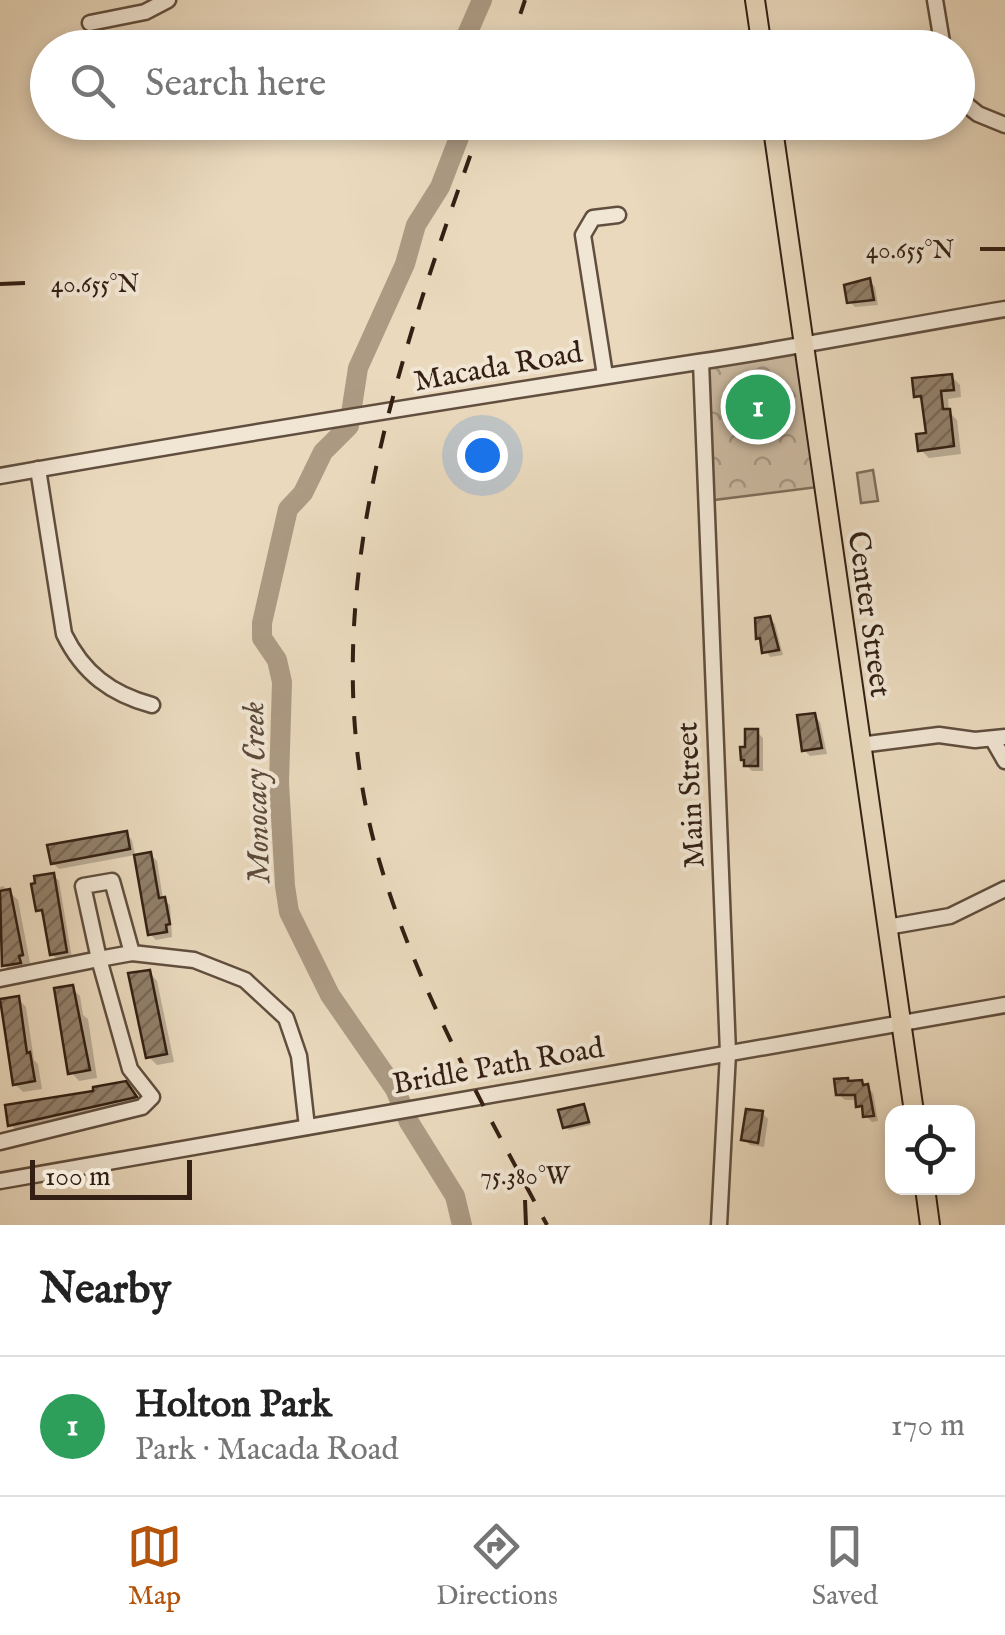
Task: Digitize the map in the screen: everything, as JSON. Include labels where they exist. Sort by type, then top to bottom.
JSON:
[{"type":"main road","points":[[756,0],[760,30]]},
{"type":"main road","name":"Center Street","points":[[775,140],[913,1105]]},
{"type":"main road","points":[[926,1195],[930,1225]]},
{"type":"street","points":[[90,22],[145,12],[168,0]]},
{"type":"street","points":[[935,0],[940,30]]},
{"type":"street","points":[[975,112],[1005,125]]},
{"type":"street","points":[[605,375],[583,236],[593,218],[618,215]]},
{"type":"street","name":"Macada Road","points":[[0,476],[1005,309]]},
{"type":"street","name":"Main Street","points":[[701,362],[728,1053],[719,1225]]},
{"type":"street","points":[[38,470],[64,634],[78,659],[94,676],[116,693],[152,705]]},
{"type":"street","points":[[860,745],[939,736],[999,739],[1005,762]]},
{"type":"street","points":[[0,1142],[142,1107],[152,1096],[130,1068],[83,886],[112,880],[132,953]]},
{"type":"street","points":[[887,927],[950,916],[1005,889]]},
{"type":"street","points":[[0,979],[132,953],[194,960],[245,980],[286,1018],[299,1056],[307,1127]]},
{"type":"street","name":"Bridle Path Road","points":[[0,1181],[1005,1006]]},
{"type":"green space","points":[[804,343],[826,486],[706,501],[701,362]]},
{"type":"green space","points":[[873,470],[878,501],[861,503],[857,473]]},
{"type":"building","points":[[870,278],[874,300],[847,303],[844,285]]},
{"type":"building","points":[[952,374],[954,390],[941,391],[943,409],[950,409],[954,446],[918,451],[916,434],[926,433],[921,396],[914,397],[912,378]]},
{"type":"building","points":[[770,616],[779,650],[762,653],[760,638],[756,639],[755,618]]},
{"type":"building","points":[[815,713],[822,748],[802,751],[797,715]]},
{"type":"building","points":[[745,729],[758,729],[758,766],[744,766],[741,760]]},
{"type":"building","points":[[127,831],[130,849],[51,864],[47,845]]},
{"type":"building","points":[[151,852],[159,898],[165,897],[170,924],[166,925],[167,932],[148,935],[134,855]]},
{"type":"building","points":[[54,873],[67,952],[50,955],[42,910],[36,911],[31,884],[35,883],[34,876]]},
{"type":"building","points":[[10,889],[23,955],[19,956],[21,963],[2,966],[0,891]]},
{"type":"building","points":[[150,970],[167,1054],[146,1058],[128,973]]},
{"type":"building","points":[[73,985],[90,1070],[68,1074],[54,988]]},
{"type":"building","points":[[19,996],[35,1081],[13,1085],[0,999]]},
{"type":"building","points":[[848,1078],[868,1084],[874,1116],[863,1117],[862,1106],[856,1107],[855,1095],[836,1095],[834,1079]]},
{"type":"building","points":[[126,1081],[137,1097],[8,1126],[5,1105],[93,1091],[93,1087]]},
{"type":"building","points":[[584,1104],[589,1122],[563,1128],[558,1110]]},
{"type":"building","points":[[746,1109],[763,1111],[758,1143],[741,1140]]},
{"type":"waterway","name":"Monocacy Creek","points":[[469,30],[482,0]]},
{"type":"waterway","name":"Monocacy Creek","points":[[458,140],[440,187],[416,225],[405,264],[358,368],[349,426],[323,452],[303,493],[288,509],[262,638],[277,660],[282,682],[279,782],[289,912],[330,995],[395,1089],[409,1122],[455,1196],[462,1225]]},
{"type":"railway","points":[[515,30],[525,0]]},
{"type":"railway","points":[[476,140],[421,301],[372,485],[358,579],[353,673],[359,766],[379,860],[412,955],[454,1047],[547,1225]]},
{"type":"place","name":"Holton Park","points":[[758,407]]}]
